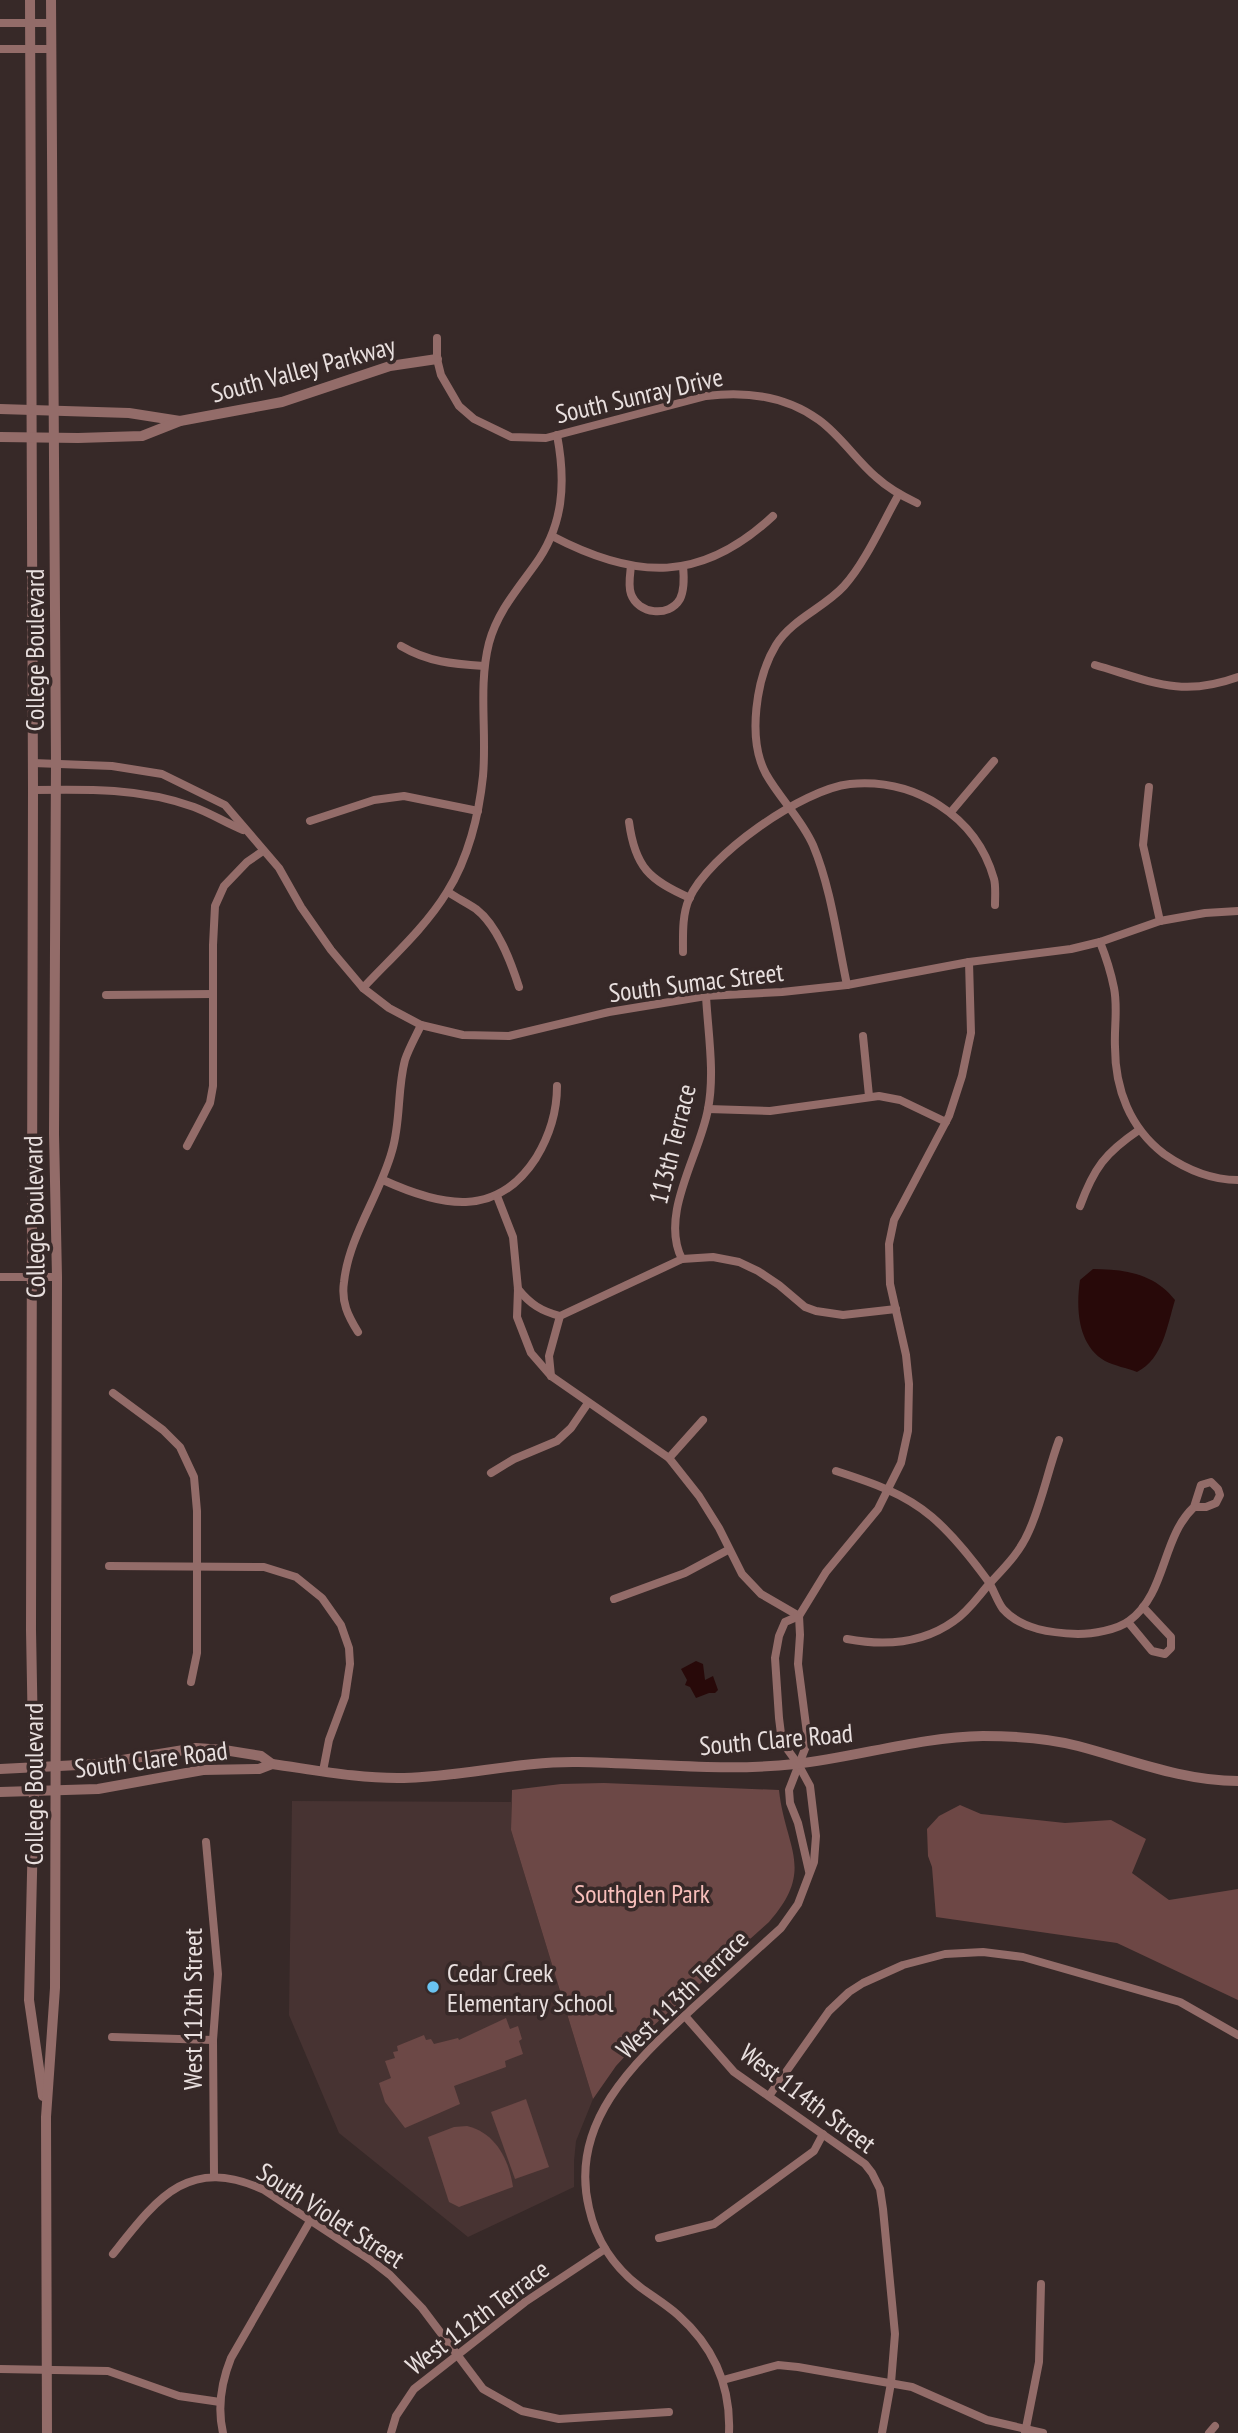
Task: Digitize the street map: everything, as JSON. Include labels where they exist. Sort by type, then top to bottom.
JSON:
[{"type":"street","name":"College Boulevard","points":[[30,0],[33,763],[31,1630],[34,1791],[29,2000],[46,2117]]},
{"type":"street","name":"College Boulevard","points":[[47,2433],[46,2117],[55,1988],[57,1277],[54,1133],[56,763],[51,0]]},
{"type":"street","points":[[0,23],[51,23]]},
{"type":"street","points":[[0,49],[51,49]]},
{"type":"street","name":"South Sunray Drive","points":[[437,338],[437,359],[450,393],[459,406],[474,419],[511,437],[525,439],[557,435],[706,396],[758,395],[797,407],[820,421],[875,476],[916,503]]},
{"type":"street","name":"South Valley Parkway","points":[[0,437],[78,439],[142,436],[180,421],[282,402],[390,366],[437,359]]},
{"type":"street","name":"South Valley Parkway","points":[[0,409],[129,413],[180,421]]},
{"type":"street","points":[[363,988],[425,922],[448,892],[465,852],[478,811],[483,776],[484,666],[489,643],[506,602],[544,552],[552,536],[561,502],[563,475],[557,435]]},
{"type":"street","points":[[847,985],[823,872],[812,842],[765,772],[756,741],[754,721],[768,663],[775,646],[785,634],[843,587],[854,573],[899,494]]},
{"type":"street","points":[[552,536],[592,555],[631,566],[683,566],[729,550],[749,538],[773,516]]},
{"type":"street","points":[[631,566],[630,593],[636,603],[653,612],[664,611],[680,598],[683,589],[683,566]]},
{"type":"street","points":[[401,646],[418,656],[440,662],[484,666]]},
{"type":"street","points":[[1095,665],[1177,688],[1206,686],[1238,677]]},
{"type":"street","points":[[951,812],[994,761]]},
{"type":"street","name":"South Sumac Street","points":[[33,763],[112,766],[162,774],[225,805],[279,869],[331,950],[363,988],[389,1008],[421,1025],[463,1035],[509,1036],[609,1012],[706,996],[847,985],[969,962],[1071,948],[1100,942],[1160,921],[1205,913],[1238,911]]},
{"type":"street","points":[[683,952],[684,920],[690,898],[723,854],[790,807],[849,785],[882,784],[924,796],[951,812],[981,849],[995,880],[995,905]]},
{"type":"street","points":[[1149,787],[1143,845],[1160,921]]},
{"type":"street","name":"South Sumac Street","points":[[33,790],[125,791],[161,797],[195,807],[246,831]]},
{"type":"street","points":[[310,821],[374,800],[404,796],[478,811]]},
{"type":"street","points":[[629,822],[632,843],[640,864],[656,879],[690,898]]},
{"type":"street","points":[[187,1146],[210,1103],[213,1086],[215,906],[224,886],[247,862],[263,851]]},
{"type":"street","points":[[448,892],[479,911],[493,929],[519,987]]},
{"type":"street","points":[[1100,942],[1114,989],[1117,1072],[1124,1104],[1139,1130],[1153,1145],[1178,1164],[1200,1175],[1238,1180]]},
{"type":"street","points":[[798,1764],[782,1742],[774,1667],[779,1636],[785,1622],[799,1616],[826,1573],[878,1509],[901,1463],[910,1411],[906,1355],[890,1284],[889,1255],[894,1220],[946,1122],[962,1076],[971,1033],[969,962]]},
{"type":"street","points":[[106,995],[213,994]]},
{"type":"street","name":"113th Terrace","points":[[682,1259],[677,1249],[675,1234],[677,1209],[708,1109],[710,1066],[706,996]]},
{"type":"street","points":[[358,1332],[347,1315],[344,1281],[354,1244],[383,1180],[398,1122],[406,1057],[421,1025]]},
{"type":"street","points":[[863,1036],[869,1096]]},
{"type":"street","points":[[383,1180],[433,1200],[458,1202],[497,1196],[514,1184],[530,1166],[545,1142],[557,1106],[557,1086]]},
{"type":"street","points":[[708,1109],[770,1111],[869,1096],[900,1100],[946,1122]]},
{"type":"street","points":[[1080,1206],[1101,1161],[1139,1130]]},
{"type":"street","points":[[497,1196],[513,1237],[518,1289],[517,1317],[522,1336],[531,1353],[551,1376],[669,1458],[699,1496],[742,1574],[754,1588],[799,1616]]},
{"type":"street","points":[[518,1289],[530,1304],[560,1316],[682,1259],[712,1256],[738,1262],[779,1285],[805,1307],[816,1311],[844,1315],[895,1309]]},
{"type":"street","points":[[0,1277],[57,1277]]},
{"type":"street","points":[[551,1376],[550,1356],[560,1316]]},
{"type":"street","points":[[113,1392],[163,1430],[180,1447],[194,1477],[197,1493],[197,1653],[191,1682]]},
{"type":"street","points":[[491,1473],[514,1459],[557,1441],[571,1428],[588,1403]]},
{"type":"street","points":[[669,1458],[703,1420]]},
{"type":"street","points":[[846,1639],[890,1643],[915,1640],[954,1621],[1015,1557],[1029,1533],[1059,1440]]},
{"type":"street","points":[[836,1471],[888,1489],[931,1516],[950,1534],[990,1583],[1002,1608],[1017,1620],[1041,1631],[1084,1634],[1128,1622],[1143,1607],[1156,1586],[1177,1529],[1184,1516],[1194,1507]]},
{"type":"street","points":[[614,1599],[685,1573],[728,1550]]},
{"type":"street","points":[[109,1566],[264,1567],[296,1577],[323,1598],[341,1626],[349,1648],[349,1682],[329,1740],[323,1771]]},
{"type":"street","points":[[1128,1622],[1152,1651],[1166,1654],[1171,1648],[1171,1637],[1143,1607]]},
{"type":"street","points":[[799,1616],[798,1664],[808,1741],[789,1790],[790,1803],[798,1823],[809,1871]]},
{"type":"street","name":"South Clare Road","points":[[0,1769],[109,1763],[196,1748],[261,1756],[272,1764],[374,1778],[403,1778],[576,1762],[690,1768],[798,1764],[937,1738],[1006,1737],[1076,1745],[1200,1779],[1238,1781]]},
{"type":"street","name":"South Clare Road","points":[[0,1792],[98,1790],[203,1770],[259,1769],[272,1764]]},
{"type":"street","name":"West 113th Terrace","points":[[729,2433],[730,2415],[723,2380],[712,2355],[678,2315],[617,2266],[592,2223],[585,2195],[584,2175],[589,2143],[601,2111],[620,2084],[649,2048],[781,1928],[798,1904],[814,1861],[814,1811],[810,1786],[798,1764]]},
{"type":"street","name":"West 112th Street","points":[[206,1842],[218,1973],[213,2040],[214,2176]]},
{"type":"street","points":[[769,2096],[838,2001],[879,1975],[917,1960],[945,1954],[1005,1954],[1036,1961],[1180,2002],[1238,2035]]},
{"type":"street","name":"West 114th Street","points":[[685,2016],[734,2072],[864,2164],[880,2189],[895,2334],[891,2383],[882,2433]]},
{"type":"street","points":[[112,2037],[213,2040]]},
{"type":"street","points":[[659,2238],[714,2224],[814,2151],[823,2134]]},
{"type":"street","name":"South Violet Street","points":[[113,2254],[164,2195],[196,2180],[214,2176],[249,2183],[264,2190],[390,2275],[422,2308],[483,2389],[522,2411],[559,2419],[669,2412]]},
{"type":"street","points":[[223,2433],[220,2402],[223,2377],[239,2342],[310,2221]]},
{"type":"street","name":"West 112th Terrace","points":[[391,2433],[396,2416],[414,2389],[525,2302],[605,2249]]},
{"type":"street","points":[[1026,2431],[1039,2362],[1041,2284]]},
{"type":"street","points":[[723,2380],[778,2365],[912,2386],[987,2420],[1044,2433]]},
{"type":"street","points":[[0,2368],[108,2371],[179,2396],[220,2402]]},
{"type":"shaded area","points":[[1093,1269],[1117,1270],[1149,1279],[1175,1300],[1158,1350],[1153,1359],[1137,1372],[1105,1361],[1096,1354],[1084,1335],[1080,1325],[1078,1302],[1080,1280]]},
{"type":"shaded area","points":[[696,1661],[703,1664],[705,1680],[713,1676],[718,1690],[715,1693],[696,1698],[690,1687],[685,1685],[687,1680],[681,1669]]},
{"type":"shaded area","points":[[292,1801],[511,1802],[511,1830],[593,2099],[576,2141],[574,2187],[468,2237],[339,2133],[289,2015]]},
{"type":"shaded area","points":[[960,1805],[981,1814],[1065,1823],[1111,1820],[1146,1839],[1132,1873],[1169,1900],[1238,1889],[1238,2000],[1117,1943],[936,1917],[927,1829],[939,1816]]},
{"type":"green space","name":"Southglen Park","points":[[604,1783],[779,1790],[794,1858],[794,1872],[791,1887],[783,1903],[769,1922],[652,2027],[616,2066],[593,2099],[511,1830],[512,1790],[561,1784]]},
{"type":"green space","points":[[506,2018],[510,2029],[518,2026],[523,2054],[505,2061],[506,2067],[454,2086],[460,2104],[405,2128],[385,2102],[379,2083],[391,2078],[385,2061],[395,2058],[393,2052],[398,2051],[397,2046],[424,2035],[426,2040],[431,2039],[434,2044],[458,2038],[459,2040]]},
{"type":"green space","points":[[526,2099],[549,2167],[515,2179],[491,2112]]},
{"type":"green space","points":[[467,2126],[493,2141],[508,2167],[513,2187],[459,2207],[449,2202],[428,2137],[454,2127]]},
{"type":"place","name":"Cedar Creek Elementary School","points":[[433,1987]]}]
